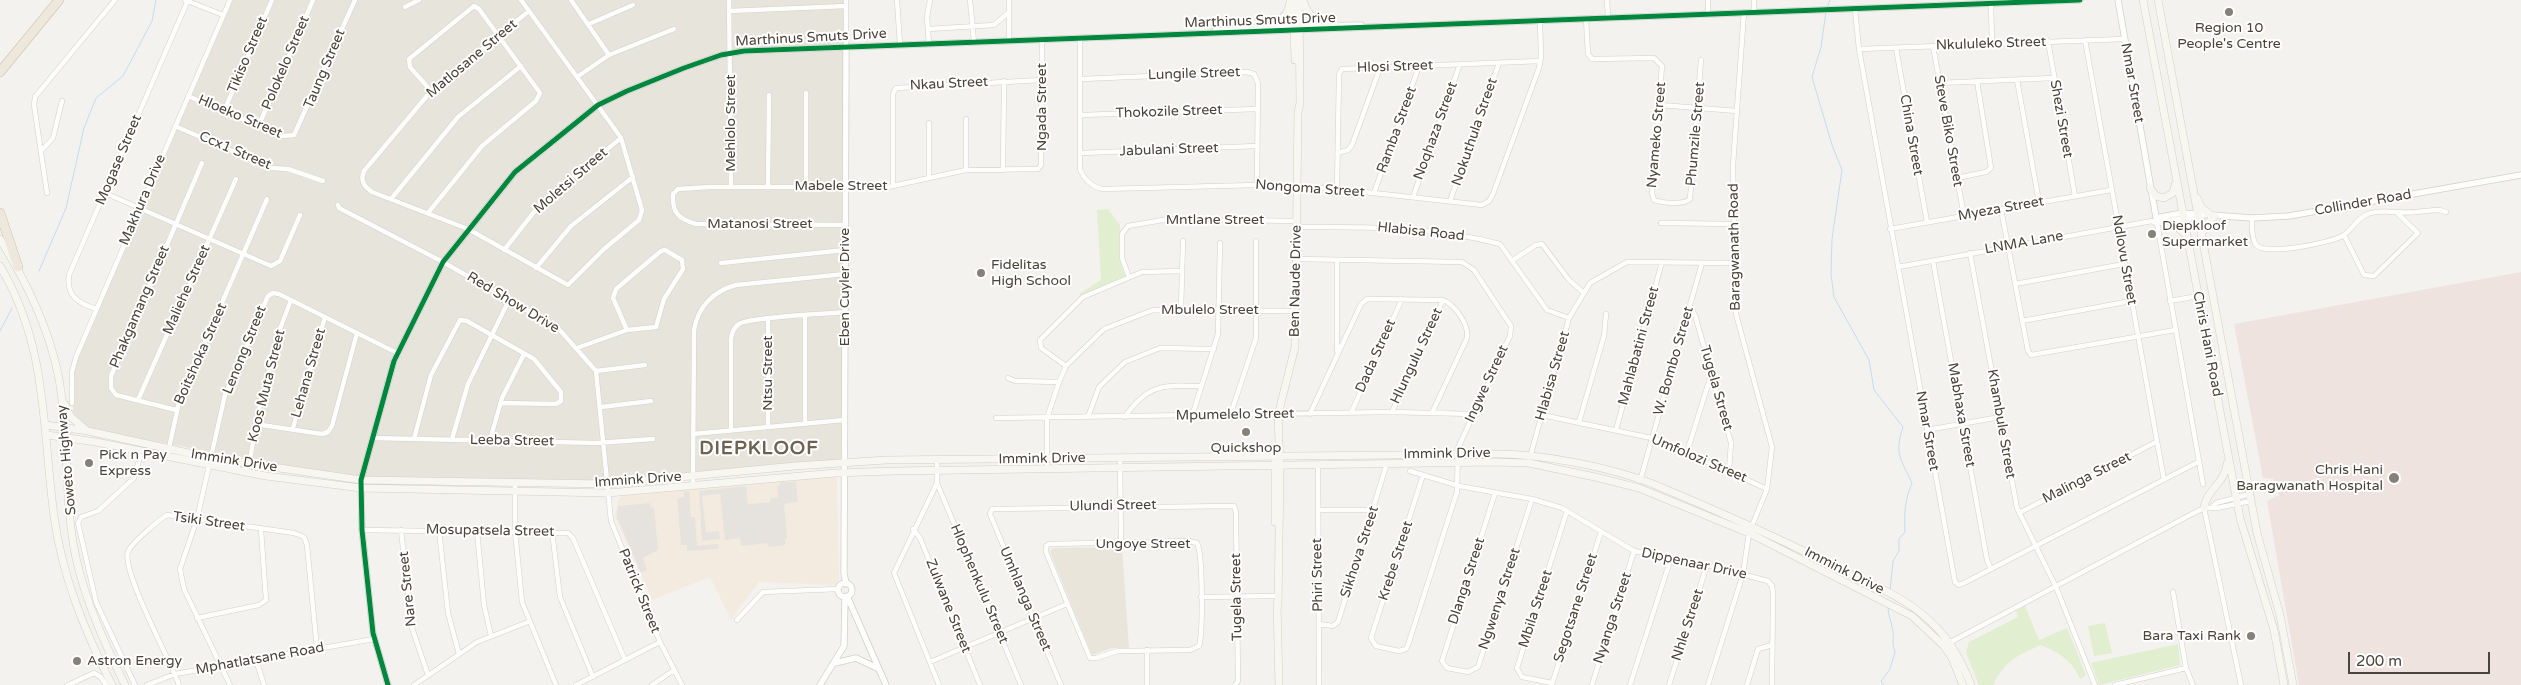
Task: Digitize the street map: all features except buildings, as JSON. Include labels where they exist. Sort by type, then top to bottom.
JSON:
[{"type":"highway","points":[[0,72],[59,0]]},
{"type":"highway","points":[[0,77],[33,32]]},
{"type":"highway","points":[[0,213],[18,268]]},
{"type":"main road","points":[[1253,28],[1269,25],[1283,19],[1289,10],[1291,0]]},
{"type":"main road","name":"Ben Naude Drive","points":[[1291,0],[1297,29]]},
{"type":"main road","name":"Ben Naude Drive","points":[[1279,685],[1278,415],[1295,351],[1298,188],[1297,29],[1299,0]]},
{"type":"main road","points":[[1303,0],[1314,19],[1336,25]]},
{"type":"main road","name":"Chris Hani Road","points":[[2142,0],[2242,526],[2274,630],[2284,685]]},
{"type":"main road","name":"Chris Hani Road","points":[[2158,0],[2261,554],[2280,616],[2293,682]]},
{"type":"main road","points":[[2150,188],[2159,197],[2170,197],[2174,193],[2175,178]]},
{"type":"main road","points":[[2191,181],[2201,207],[2214,216],[2206,225],[2201,238]]},
{"type":"main road","points":[[2171,221],[2186,236]]},
{"type":"main road","name":"Soweto Highway","points":[[0,239],[18,268],[46,330],[60,388],[78,567],[97,626],[125,685]]},
{"type":"main road","name":"Soweto Highway","points":[[0,266],[21,306],[30,332],[42,388],[54,516],[65,566],[78,610],[112,685]]},
{"type":"main road","points":[[60,388],[70,417],[88,431]]},
{"type":"main road","name":"Immink Drive","points":[[46,425],[88,431],[143,444],[209,466],[248,473],[361,484],[515,492],[608,493],[844,472],[1120,467],[1458,454],[1530,455],[1641,479],[1871,584],[1923,615],[1960,659],[1971,685]]},
{"type":"main road","name":"Immink Drive","points":[[47,435],[141,452],[168,453],[249,464],[361,484],[607,484],[844,462],[936,460],[1120,458],[1278,460],[1318,464],[1529,463],[1639,488],[1750,530],[1891,603],[1912,616],[1947,644],[1963,685]]},
{"type":"main road","points":[[2208,508],[2207,496],[2225,475],[2228,458]]},
{"type":"street","points":[[48,193],[34,97],[115,0]]},
{"type":"street","points":[[187,0],[223,15]]},
{"type":"street","name":"Mogase Street","points":[[96,309],[77,302],[72,293],[68,278],[187,0]]},
{"type":"street","name":"Makhura Drive","points":[[72,403],[74,363],[230,0]]},
{"type":"street","name":"Tikiso Street","points":[[224,111],[272,0]]},
{"type":"street","name":"Polokelo Street","points":[[259,125],[313,0]]},
{"type":"street","name":"Taung Street","points":[[292,136],[305,114],[354,0]]},
{"type":"street","points":[[405,7],[419,0]]},
{"type":"street","points":[[521,0],[621,138],[642,210],[639,220],[597,256],[570,285],[566,285],[468,229],[391,199],[458,117],[521,66]]},
{"type":"street","points":[[571,0],[609,55]]},
{"type":"street","name":"Mehlolo Street","points":[[729,0],[731,187]]},
{"type":"street","points":[[806,0],[806,7]]},
{"type":"street","name":"Eben Cuyler Drive","points":[[820,685],[844,646],[846,0]]},
{"type":"street","points":[[897,0],[900,45]]},
{"type":"street","points":[[929,44],[930,0]]},
{"type":"street","points":[[970,0],[974,42]]},
{"type":"street","points":[[1008,0],[1009,40]]},
{"type":"street","points":[[1607,0],[1608,18]]},
{"type":"street","points":[[1708,0],[1708,14]]},
{"type":"street","points":[[1754,0],[1754,12],[1855,10],[2080,0]]},
{"type":"street","name":"Nmar Street","points":[[2118,0],[2154,221],[2203,484]]},
{"type":"street","points":[[1991,4],[1992,43]]},
{"type":"street","points":[[589,24],[634,5]]},
{"type":"street","points":[[428,213],[482,146],[538,98],[539,90],[479,9],[473,6],[409,59],[410,67],[431,91]]},
{"type":"street","points":[[730,11],[846,6]]},
{"type":"street","name":"Nmar Street","points":[[1855,10],[1858,49],[1954,580],[1961,585],[2198,462]]},
{"type":"street","name":"Matlosane Street","points":[[391,199],[368,190],[362,179],[364,171],[431,91],[529,11]]},
{"type":"street","points":[[928,29],[973,28],[994,25],[1009,12]]},
{"type":"street","name":"Baragwanath Road","points":[[1708,685],[1743,574],[1750,530],[1767,489],[1772,443],[1737,319],[1733,164],[1744,12]]},
{"type":"street","name":"Marthinus Smuts Drive","points":[[388,685],[374,639],[362,530],[361,484],[372,438],[397,353],[443,262],[515,172],[598,105],[626,91],[731,52],[1754,12]]},
{"type":"street","name":"Nyameko Street","points":[[1586,19],[1587,50],[1592,60],[1654,58],[1660,61],[1663,68],[1652,193],[1654,200]]},
{"type":"street","name":"Nongoma Street","points":[[1080,38],[1082,174],[1099,189],[1257,185],[1337,189],[1482,204],[1489,201],[1540,61],[1540,21]]},
{"type":"street","name":"Marthinus Smuts Drive","points":[[1297,29],[1336,25],[1398,26]]},
{"type":"street","points":[[1196,34],[1253,28],[1297,29]]},
{"type":"street","points":[[577,77],[609,55],[674,29]]},
{"type":"street","name":"Nkululeko Street","points":[[1858,49],[2124,38]]},
{"type":"street","name":"Ngada Street","points":[[1032,170],[1041,165],[1042,39]]},
{"type":"street","name":"Ndlovu Street","points":[[2085,40],[2117,227],[2164,480]]},
{"type":"street","name":"Shezi Street","points":[[2048,41],[2075,196]]},
{"type":"street","name":"Steve Biko Street","points":[[1933,46],[1964,216]]},
{"type":"street","name":"China Street","points":[[1896,48],[1927,222]]},
{"type":"street","name":"Phumzile Street","points":[[1654,200],[1684,202],[1690,199],[1702,60]]},
{"type":"street","name":"Hlosi Street","points":[[1337,189],[1339,72],[1343,69],[1540,61]]},
{"type":"street","name":"Nokuthula Street","points":[[1450,201],[1499,62]]},
{"type":"street","name":"Noqhaza Street","points":[[1413,197],[1460,64]]},
{"type":"street","name":"Ramba Street","points":[[1374,193],[1419,66]]},
{"type":"street","points":[[1338,153],[1348,150],[1352,145],[1380,68]]},
{"type":"street","name":"Lungile Street","points":[[1081,79],[1250,72],[1257,79],[1257,185]]},
{"type":"street","points":[[1940,83],[2053,78]]},
{"type":"street","name":"Nkau Street","points":[[892,186],[893,94],[895,89],[902,86],[1041,80]]},
{"type":"street","points":[[2017,80],[2039,202]]},
{"type":"street","points":[[1003,170],[1004,81]]},
{"type":"street","points":[[1957,178],[1986,172],[1991,168],[1977,81]]},
{"type":"street","points":[[806,93],[806,186]]},
{"type":"street","points":[[768,186],[769,95]]},
{"type":"street","name":"Hloeko Street","points":[[188,96],[283,136],[292,136]]},
{"type":"street","points":[[41,151],[53,138],[62,101]]},
{"type":"street","points":[[1660,105],[1737,111]]},
{"type":"street","name":"Thokozile Street","points":[[1081,115],[1257,109]]},
{"type":"street","points":[[966,119],[966,170]]},
{"type":"street","points":[[929,123],[929,178]]},
{"type":"street","name":"Ccx1 Street","points":[[175,126],[271,168],[288,170],[323,181]]},
{"type":"street","name":"Moletsi Street","points":[[504,250],[542,202],[621,138]]},
{"type":"street","name":"Jabulani Street","points":[[1081,153],[1256,146]]},
{"type":"street","name":"Phakgamang Street","points":[[176,410],[114,393],[111,385],[112,371],[202,163]]},
{"type":"street","name":"Mabele Street","points":[[678,188],[892,186],[966,170],[1032,170]]},
{"type":"street","name":"Collinder Road","points":[[2154,221],[2199,215],[2252,218],[2297,215],[2521,175]]},
{"type":"street","points":[[536,268],[574,224],[633,177]]},
{"type":"street","name":"Maliehe Street","points":[[138,400],[236,179]]},
{"type":"street","name":"Matanosi Street","points":[[678,188],[673,192],[672,207],[679,215],[696,224],[845,225]]},
{"type":"street","name":"Myeza Street","points":[[1890,229],[2111,190]]},
{"type":"street","points":[[105,192],[270,266],[278,264],[300,215]]},
{"type":"street","name":"Boitshoka Street","points":[[168,453],[176,410],[267,199]]},
{"type":"street","name":"Red Show Drive","points":[[338,205],[339,208],[443,262],[558,328],[596,371]]},
{"type":"street","points":[[2001,209],[2028,352],[2033,355],[2175,330]]},
{"type":"street","points":[[2252,218],[2254,242],[2258,247],[2268,249],[2303,246],[2344,235],[2366,214],[2388,210],[2397,212],[2434,210],[2446,212]]},
{"type":"street","points":[[2344,235],[2364,275],[2374,276],[2418,233],[2397,212]]},
{"type":"street","name":"Collinder Road","points":[[2154,221],[2171,221],[2182,216]]},
{"type":"street","name":"Mntlane Street","points":[[1129,278],[1122,258],[1122,234],[1128,226],[1169,219],[1297,224]]},
{"type":"street","name":"LNMA Lane","points":[[1898,267],[2154,221]]},
{"type":"street","points":[[1661,223],[1734,224]]},
{"type":"street","name":"Hlabisa Road","points":[[1297,224],[1445,232],[1501,245],[1547,310],[1569,318]]},
{"type":"street","points":[[1181,309],[1183,241]]},
{"type":"street","points":[[1230,416],[1255,343],[1256,241]]},
{"type":"street","points":[[1192,416],[1218,334],[1220,243]]},
{"type":"street","points":[[1513,260],[1537,244],[1543,244],[1569,280],[1583,292]]},
{"type":"street","points":[[577,348],[627,330],[656,327],[664,298],[683,269],[682,260],[665,250],[661,251],[616,289],[613,298],[627,330]]},
{"type":"street","points":[[721,263],[845,250]]},
{"type":"street","name":"Khambule Street","points":[[1970,253],[2019,513],[2056,587],[2095,685]]},
{"type":"street","name":"Ingwe Street","points":[[1297,260],[1458,261],[1466,263],[1474,270],[1508,319],[1511,329],[1458,448],[1458,486],[1407,647],[1399,651],[1376,646]]},
{"type":"street","points":[[1337,260],[1337,354]]},
{"type":"street","name":"Mabhaxa Street","points":[[1933,261],[1987,560],[1991,569]]},
{"type":"street","name":"Mahlabatini Street","points":[[1616,430],[1662,262]]},
{"type":"street","name":"Hlabisa Street","points":[[1529,463],[1569,318],[1583,292],[1593,280],[1622,263],[1735,263]]},
{"type":"street","name":"W. Bombo Street","points":[[1639,488],[1702,263]]},
{"type":"street","points":[[2015,284],[2124,264]]},
{"type":"street","points":[[1066,366],[1041,348],[1039,342],[1042,336],[1083,296],[1142,272],[1182,271]]},
{"type":"street","points":[[693,485],[694,330],[698,315],[710,298],[719,290],[736,285],[845,274]]},
{"type":"street","name":"Lenong Street","points":[[230,685],[184,589],[180,573],[196,520],[228,386],[268,296],[276,293],[397,353]]},
{"type":"street","points":[[2170,301],[2198,296]]},
{"type":"street","points":[[1310,414],[1363,301],[1367,299],[1443,300],[1451,304],[1466,325],[1468,336],[1432,413]]},
{"type":"street","name":"Dada Street","points":[[1350,413],[1402,299]]},
{"type":"street","name":"Koos Muta Street","points":[[248,473],[255,424],[280,329],[291,300]]},
{"type":"street","points":[[452,439],[468,384],[510,300]]},
{"type":"street","name":"Hlungulu Street","points":[[1392,412],[1443,300]]},
{"type":"street","points":[[2022,321],[2131,300]]},
{"type":"street","name":"Tugela Street","points":[[1690,307],[1695,315],[1731,443],[1728,471]]},
{"type":"street","name":"Mbulelo Street","points":[[1046,467],[1047,418],[1059,382],[1066,366],[1104,329],[1149,311],[1181,309],[1296,311]]},
{"type":"street","points":[[731,430],[733,332],[741,323],[845,312]]},
{"type":"street","points":[[1579,422],[1604,336],[1606,314]]},
{"type":"street","points":[[805,316],[805,423]]},
{"type":"street","name":"Lehana Street","points":[[293,428],[325,317]]},
{"type":"street","name":"Ntsu Street","points":[[768,320],[768,426]]},
{"type":"street","points":[[414,439],[431,375],[458,322],[467,321],[536,361],[560,389],[561,401],[556,404],[501,403]]},
{"type":"street","points":[[255,424],[293,428],[322,434],[330,430],[357,333]]},
{"type":"street","points":[[1088,417],[1099,387],[1125,362],[1160,348],[1214,349]]},
{"type":"street","points":[[490,440],[501,403],[524,354]]},
{"type":"street","points":[[608,493],[596,371],[645,365]]},
{"type":"street","points":[[1687,452],[1711,374]]},
{"type":"street","points":[[1008,378],[1015,381],[1059,382]]},
{"type":"street","points":[[1125,417],[1137,400],[1156,388],[1169,385],[1201,386]]},
{"type":"street","points":[[601,407],[651,401]]},
{"type":"street","name":"Mpumelelo Street","points":[[996,418],[1230,416],[1392,412],[1473,414]]},
{"type":"street","name":"Umfolozi Street","points":[[1542,415],[1653,438],[1767,489]]},
{"type":"street","points":[[1927,430],[2000,417]]},
{"type":"street","points":[[693,434],[844,420]]},
{"type":"street","name":"Leeba Street","points":[[372,438],[604,443],[653,439]]},
{"type":"street","name":"Malinga Street","points":[[2019,513],[2156,442]]},
{"type":"street","points":[[134,685],[96,602],[78,523],[81,517],[98,510],[130,483],[136,474],[143,444]]},
{"type":"street","points":[[1120,458],[1121,543]]},
{"type":"street","points":[[936,460],[937,483],[913,529],[894,573],[939,685]]},
{"type":"street","name":"Sikhova Street","points":[[1319,624],[1333,626],[1338,622],[1387,463]]},
{"type":"street","name":"Phiri Street","points":[[1318,464],[1319,685]]},
{"type":"street","name":"Dippenaar Drive","points":[[1410,471],[1458,486],[1532,499],[1567,511],[1634,551],[1707,565],[1766,580],[1771,585],[1772,685]]},
{"type":"street","name":"Krebe Street","points":[[1376,646],[1372,642],[1372,636],[1423,475]]},
{"type":"street","points":[[515,483],[515,531],[521,597],[528,622],[556,685]]},
{"type":"street","name":"Hlophenkulu Street","points":[[937,483],[1020,685]]},
{"type":"street","name":"Patrick Street","points":[[608,493],[611,521],[660,642],[682,685]]},
{"type":"street","name":"Dlanga Street","points":[[1447,668],[1442,662],[1442,656],[1495,493]]},
{"type":"street","points":[[1947,644],[2208,508],[2251,498]]},
{"type":"street","name":"Ngwenya Street","points":[[1447,668],[1468,672],[1478,667],[1532,499]]},
{"type":"street","name":"Ulundi Street","points":[[990,514],[991,510],[997,508],[1231,505],[1236,512]]},
{"type":"street","points":[[2208,508],[2241,685]]},
{"type":"street","points":[[1318,510],[1373,510]]},
{"type":"street","name":"Mbila Street","points":[[1552,684],[1522,677],[1517,668],[1567,511]]},
{"type":"street","name":"Tugela Street","points":[[1236,512],[1236,683]]},
{"type":"street","name":"Umhlanga Street","points":[[990,514],[1061,685]]},
{"type":"street","name":"Tsiki Street","points":[[179,685],[135,586],[127,553],[167,515],[261,530],[294,533],[306,540],[318,649]]},
{"type":"street","name":"Zulwane Street","points":[[913,529],[920,538],[980,685]]},
{"type":"street","points":[[197,618],[259,605],[266,600],[261,530]]},
{"type":"street","name":"Mosupatsela Street","points":[[362,530],[552,531],[568,533],[573,538],[625,660]]},
{"type":"street","name":"Nare Street","points":[[402,530],[412,628],[428,675]]},
{"type":"street","points":[[439,530],[448,613],[459,654]]},
{"type":"street","points":[[477,531],[485,613],[491,636]]},
{"type":"street","points":[[552,531],[560,597],[593,677]]},
{"type":"street","name":"Segotsane Street","points":[[1552,684],[1601,532]]},
{"type":"street","name":"Ungoye Street","points":[[1189,541],[1197,543],[1200,552],[1201,597],[1200,641],[1198,647],[1190,650],[1116,651],[1096,658],[1090,658],[1046,552],[1046,546],[1049,544],[1189,541]]},
{"type":"street","name":"Nyanga Street","points":[[1592,685],[1634,551]]},
{"type":"street","points":[[1630,685],[1670,558]]},
{"type":"street","name":"Nhle Street","points":[[1669,685],[1707,565]]},
{"type":"street","points":[[737,620],[763,592],[830,590],[844,592],[853,608],[886,685]]},
{"type":"street","points":[[2173,592],[2186,668],[2193,685]]},
{"type":"street","points":[[1201,597],[1278,596]]},
{"type":"street","points":[[930,662],[1067,604]]},
{"type":"street","points":[[414,685],[459,654],[491,636],[528,622]]},
{"type":"street","name":"Mphatlatsane Road","points":[[147,685],[175,674],[374,639]]},
{"type":"street","points":[[576,685],[660,642]]},
{"type":"street","points":[[1747,685],[1758,649],[1772,645]]},
{"type":"street","points":[[1147,650],[1148,685]]},
{"type":"street","points":[[833,664],[856,658],[868,662],[880,670]]},
{"type":"street","points":[[256,660],[264,685]]},
{"type":"street","points":[[2115,685],[2186,668]]},
{"type":"street","points":[[652,685],[674,670]]},
{"type":"street","points":[[68,685],[94,672],[101,677],[106,685]]},
{"type":"shaded area","points":[[231,0],[846,0],[844,462],[607,484],[361,480],[83,428],[73,419],[74,363]]},
{"type":"shaded area","name":"Chris Hani Baragwanath Hospital","points":[[2521,272],[2521,685],[2299,685],[2267,501],[2279,495],[2273,479],[2263,478],[2234,324]]},
{"type":"shaded area","points":[[837,476],[839,580],[836,585],[759,582],[731,620],[710,577],[652,600],[615,517],[618,500],[621,496]]},
{"type":"shaded area","points":[[781,482],[796,482],[798,502],[784,504],[787,538],[785,539],[785,545],[768,547],[767,543],[741,546],[740,538],[725,540],[720,494],[702,496],[706,532],[719,531],[720,539],[702,541],[699,491],[746,486],[748,504],[770,502],[770,498],[778,497],[777,488]]},
{"type":"shaded area","points":[[689,491],[691,517],[695,517],[697,546],[718,544],[719,549],[687,551],[687,545],[681,545],[677,498],[684,497],[684,492]]},
{"type":"shaded area","points":[[650,503],[651,507],[654,508],[658,550],[643,558],[647,570],[641,573],[617,517],[618,506]]},
{"type":"shaded area","points":[[1122,547],[1129,648],[1112,648],[1092,655],[1050,552],[1052,548]]},
{"type":"green space","points":[[1108,209],[1120,225],[1120,261],[1125,276],[1081,296],[1079,294],[1101,280],[1097,210]]},
{"type":"green space","points":[[2025,606],[2039,640],[2067,628],[2086,675],[2080,679],[2069,662],[2054,651],[2041,645],[2012,660],[2002,670],[1993,685],[1979,685],[1966,653],[1969,642],[2018,617],[2016,611]]},
{"type":"green space","points":[[2105,623],[2112,653],[2094,656],[2088,626]]},
{"type":"green space","points":[[2178,644],[2180,665],[2099,685],[2091,663]]},
{"type":"waterway","points":[[39,271],[66,208],[84,128],[96,98],[123,76],[152,21],[156,0]]},
{"type":"waterway","points":[[1827,8],[1830,0]]},
{"type":"waterway","points":[[1826,12],[1821,47],[1812,77],[1832,145],[1842,170],[1832,239],[1831,274],[1834,297],[1869,360],[1874,390],[1903,427],[1899,450],[1902,462],[1912,483],[1906,507],[1905,532],[1899,539],[1899,551],[1893,561],[1890,591]]},
{"type":"waterway","points":[[0,331],[12,308]]},
{"type":"waterway","points":[[1884,685],[1881,681],[1890,669],[1895,652],[1888,607]]},
{"type":"cycle path","points":[[388,685],[373,633],[362,530],[361,480],[394,361],[443,262],[515,172],[598,105],[627,91],[721,55],[744,51],[2080,0]]},
{"type":"place","name":"Region 10 People's Centre","points":[[2229,12]]},
{"type":"place","name":"Diepkloof Supermarket","points":[[2152,234]]},
{"type":"place","name":"Fidelitas High School","points":[[981,273]]},
{"type":"place","name":"Quickshop","points":[[1246,432]]},
{"type":"place","name":"Pick n Pay Express","points":[[89,463]]},
{"type":"place","name":"Chris Hani Baragwanath Hospital","points":[[2394,478]]},
{"type":"place","name":"Bara Taxi Rank","points":[[2251,636]]},
{"type":"place","name":"Astron Energy","points":[[77,661]]},
{"type":"district","name":"DIEPKLOOF","points":[[759,449]]}]
